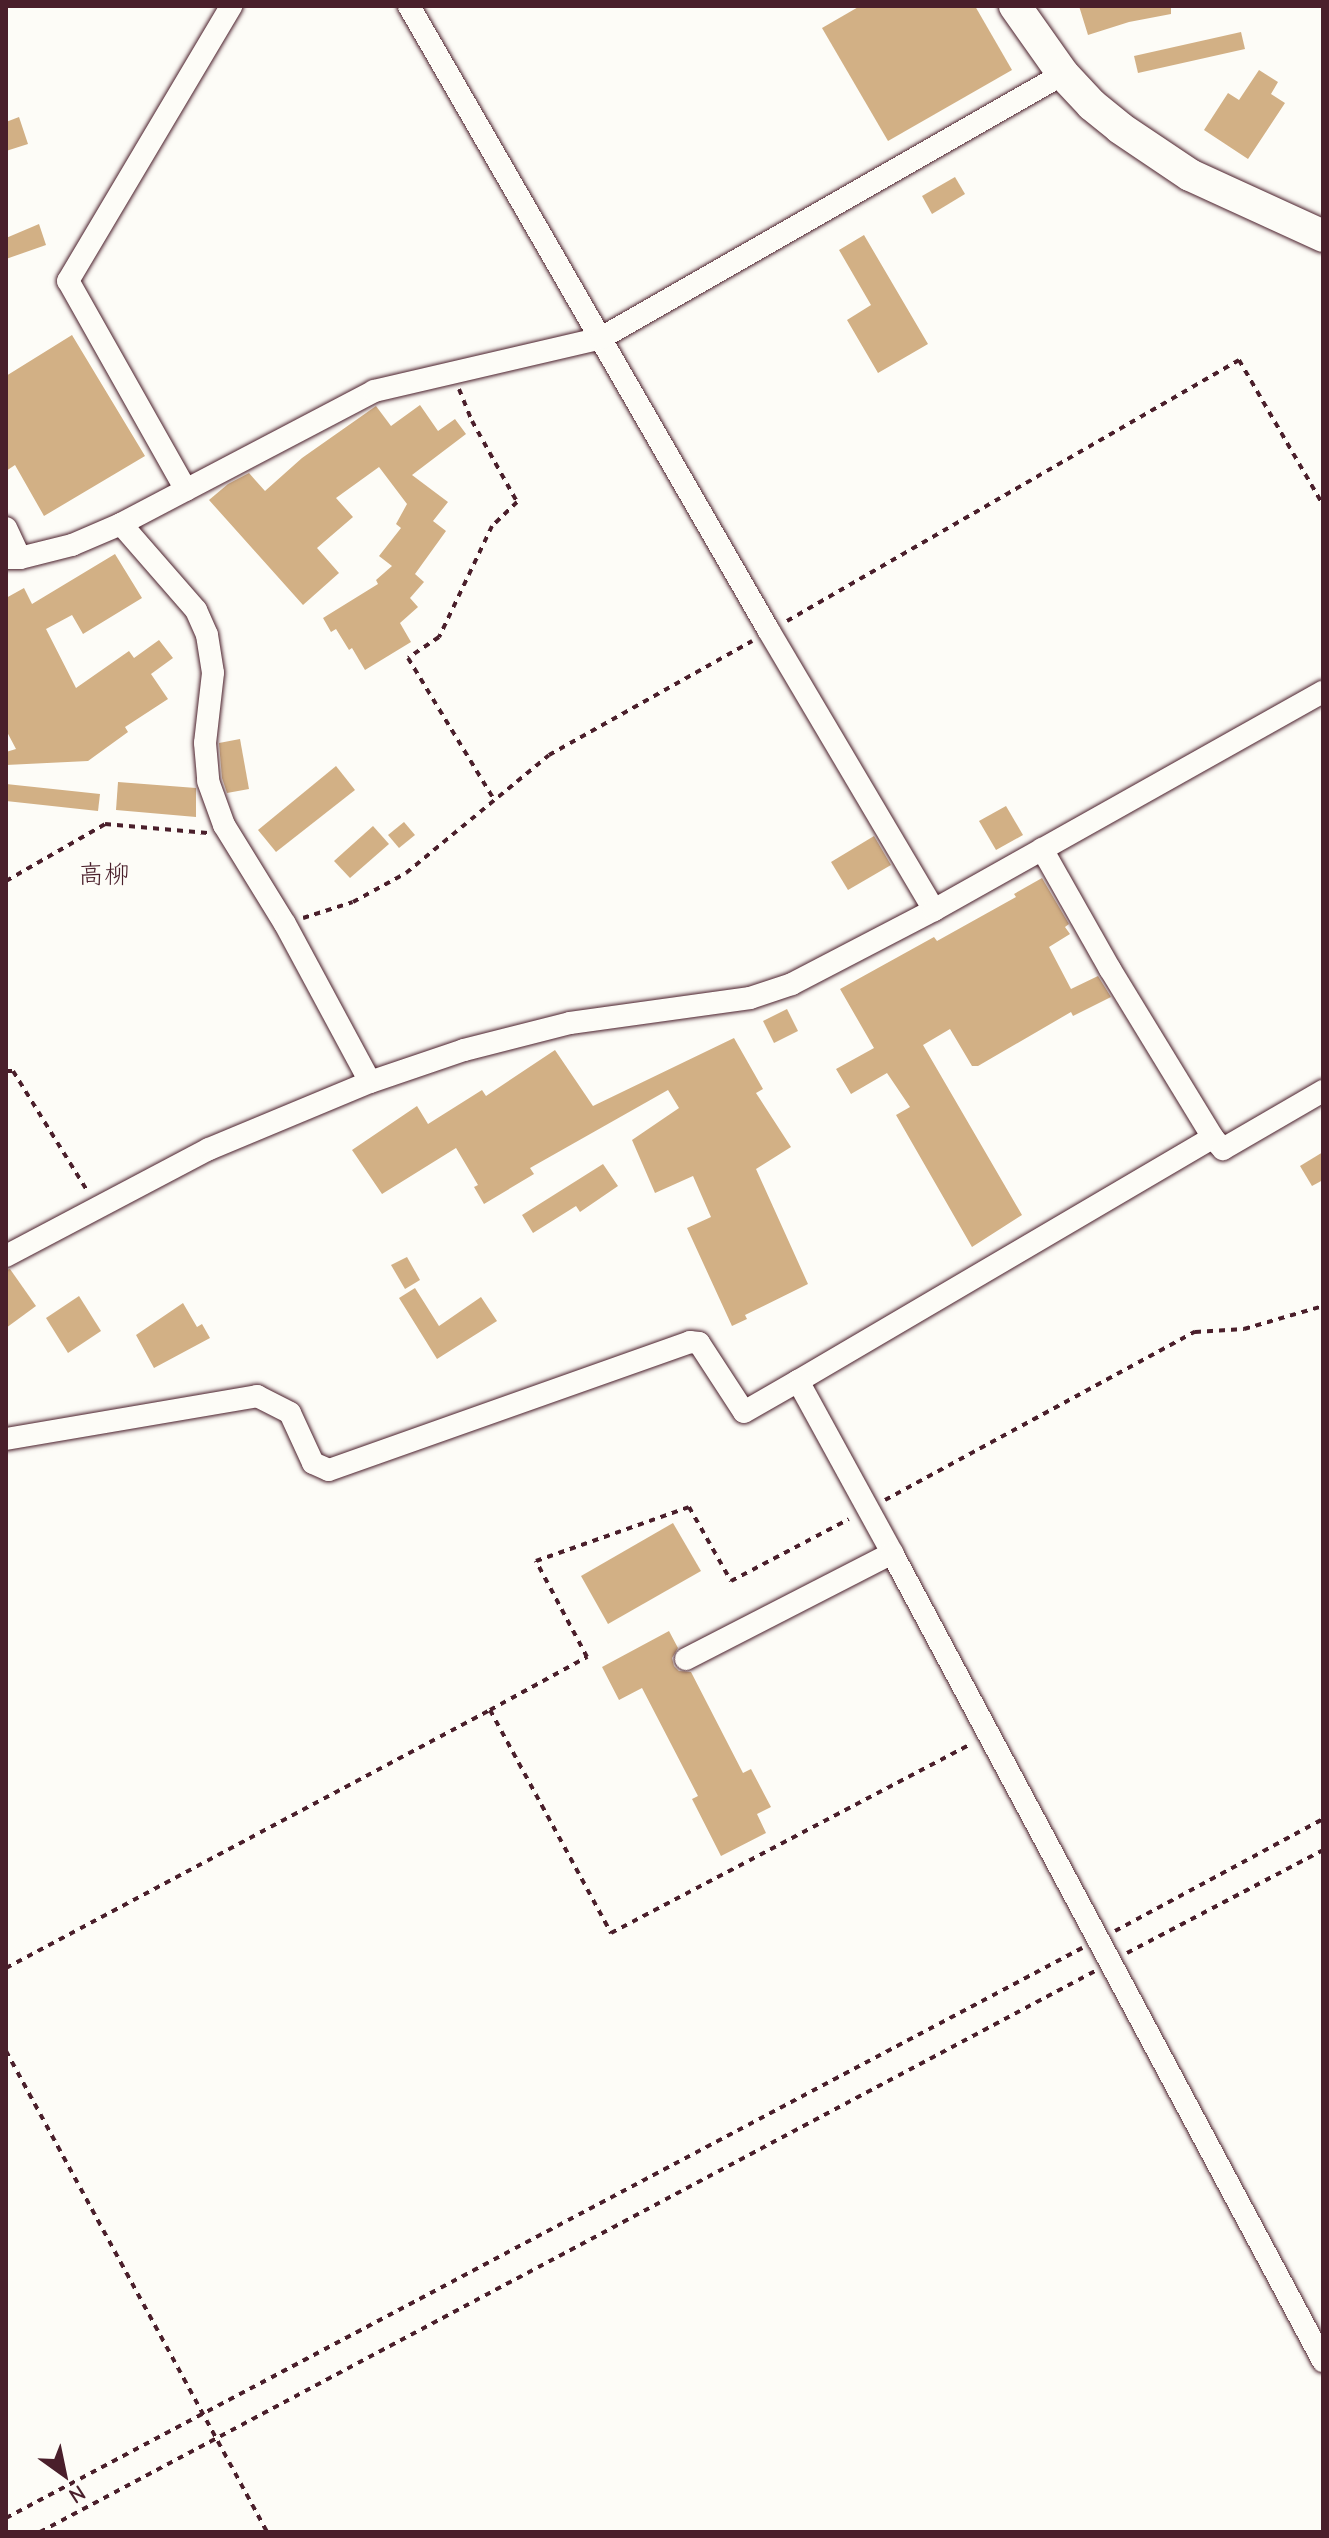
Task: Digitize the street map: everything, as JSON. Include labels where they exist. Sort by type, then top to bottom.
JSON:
[{"type":"street","points":[[186,490],[68,281],[231,6]]},
{"type":"street","points":[[409,6],[769,631],[934,910]]},
{"type":"street","points":[[1015,6],[1063,74],[1092,105],[1157,155],[1252,206],[1323,236]]},
{"type":"street","points":[[6,528],[13,558],[72,545],[121,524],[374,391],[601,338],[1063,74]]},
{"type":"street","points":[[121,524],[180,588],[207,635],[213,673],[205,743],[208,781],[224,825],[285,924],[370,1082]]},
{"type":"street","points":[[6,1256],[209,1149],[370,1082],[464,1050],[570,1023],[750,998],[792,984],[934,910],[1323,692]]},
{"type":"street","points":[[1042,849],[1213,1138],[1223,1149],[1323,1091]]},
{"type":"street","points":[[6,1439],[257,1396],[290,1413],[313,1463],[329,1470],[690,1342],[705,1348],[744,1412],[1213,1138]]},
{"type":"street","points":[[798,1381],[991,1733],[1323,2361]]},
{"type":"street","points":[[686,1659],[892,1553]]},
{"type":"path","points":[[285,924],[353,902],[406,873],[549,755],[1239,360],[1323,505]]},
{"type":"path","points":[[452,372],[472,421],[517,502],[492,526],[439,637],[408,658],[495,801]]},
{"type":"path","points":[[6,881],[105,824],[204,835],[224,825]]},
{"type":"path","points":[[6,1071],[13,1071],[96,1206]]},
{"type":"path","points":[[6,1968],[490,1710],[611,1933],[991,1733]]},
{"type":"path","points":[[6,2518],[1323,1819]]},
{"type":"path","points":[[40,2532],[1323,1850]]},
{"type":"path","points":[[6,2051],[267,2532]]},
{"type":"building","points":[[860,6],[975,6],[1012,70],[888,141],[822,28]]},
{"type":"building","points":[[1079,6],[1171,6],[1171,14],[1129,22],[1088,35]]},
{"type":"building","points":[[1241,32],[1245,49],[1138,73],[1134,56]]},
{"type":"building","points":[[1259,70],[1278,82],[1271,94],[1285,103],[1248,159],[1204,130],[1228,93],[1239,100]]},
{"type":"building","points":[[19,117],[28,144],[6,151],[6,122]]},
{"type":"building","points":[[955,177],[965,194],[932,214],[922,196]]},
{"type":"building","points":[[39,224],[46,245],[6,259],[6,238]]},
{"type":"building","points":[[864,235],[928,344],[878,373],[847,320],[871,305],[839,250]]},
{"type":"building","points":[[72,335],[145,456],[44,516],[15,465],[6,471],[6,376]]},
{"type":"building","points":[[420,405],[438,431],[455,419],[466,434],[412,475],[448,502],[433,521],[446,531],[415,574],[424,582],[410,598],[418,607],[400,623],[411,642],[365,670],[352,648],[349,650],[336,629],[331,632],[323,618],[378,584],[376,580],[392,566],[379,556],[401,528],[396,524],[407,504],[379,467],[336,498],[353,517],[317,548],[339,573],[303,605],[209,500],[228,484],[249,473],[265,491],[302,458],[376,406],[391,426]]},
{"type":"building","points":[[115,554],[142,598],[83,634],[72,615],[46,629],[76,688],[129,651],[134,658],[159,640],[173,658],[151,674],[168,699],[125,727],[128,732],[88,761],[6,765],[6,752],[16,749],[6,730],[6,598],[24,588],[32,604]]},
{"type":"building","points":[[240,739],[249,789],[227,793],[222,778],[219,743]]},
{"type":"building","points":[[336,766],[355,790],[276,852],[258,830]]},
{"type":"building","points":[[118,782],[196,788],[196,817],[116,810]]},
{"type":"building","points":[[6,784],[100,794],[98,811],[6,801]]},
{"type":"building","points":[[1006,806],[1023,835],[996,850],[979,821]]},
{"type":"building","points":[[404,822],[415,835],[399,848],[388,835]]},
{"type":"building","points":[[373,826],[389,844],[350,878],[334,861]]},
{"type":"building","points":[[874,836],[891,865],[848,890],[831,862]]},
{"type":"building","points":[[1042,878],[1069,924],[1065,927],[1070,934],[1049,947],[1071,989],[1098,976],[1111,997],[1073,1016],[1071,1012],[978,1066],[972,1066],[950,1029],[923,1045],[1022,1215],[972,1247],[896,1115],[910,1107],[887,1073],[851,1094],[836,1069],[874,1048],[840,989],[934,937],[937,941],[1016,897],[1014,894]]},
{"type":"building","points":[[787,1009],[798,1031],[774,1043],[763,1021]]},
{"type":"building","points":[[734,1038],[763,1089],[756,1093],[791,1147],[756,1169],[808,1284],[745,1315],[747,1319],[732,1326],[687,1228],[711,1217],[693,1176],[655,1193],[632,1140],[679,1108],[668,1090],[530,1168],[534,1174],[484,1204],[474,1187],[478,1185],[456,1148],[382,1194],[352,1150],[417,1106],[428,1124],[482,1090],[486,1096],[555,1050],[593,1106]]},
{"type":"building","points":[[1323,1152],[1323,1180],[1312,1186],[1300,1166]]},
{"type":"building","points":[[603,1164],[618,1186],[580,1212],[576,1206],[533,1233],[522,1215]]},
{"type":"building","points":[[407,1257],[420,1280],[405,1289],[391,1265]]},
{"type":"building","points":[[10,1269],[36,1306],[6,1328],[6,1270]]},
{"type":"building","points":[[415,1288],[439,1326],[481,1297],[497,1321],[437,1359],[399,1298]]},
{"type":"building","points":[[79,1296],[101,1331],[68,1353],[46,1318]]},
{"type":"building","points":[[183,1303],[197,1327],[202,1324],[210,1338],[154,1368],[136,1335]]},
{"type":"building","points":[[673,1523],[701,1571],[608,1624],[581,1576]]},
{"type":"building","points":[[669,1631],[678,1648],[672,1658],[674,1666],[679,1671],[691,1672],[743,1773],[751,1769],[771,1807],[757,1814],[766,1833],[721,1856],[692,1799],[698,1796],[642,1688],[619,1700],[602,1667]]},
{"type":"district","name":"高柳","points":[[104,876]]}]
